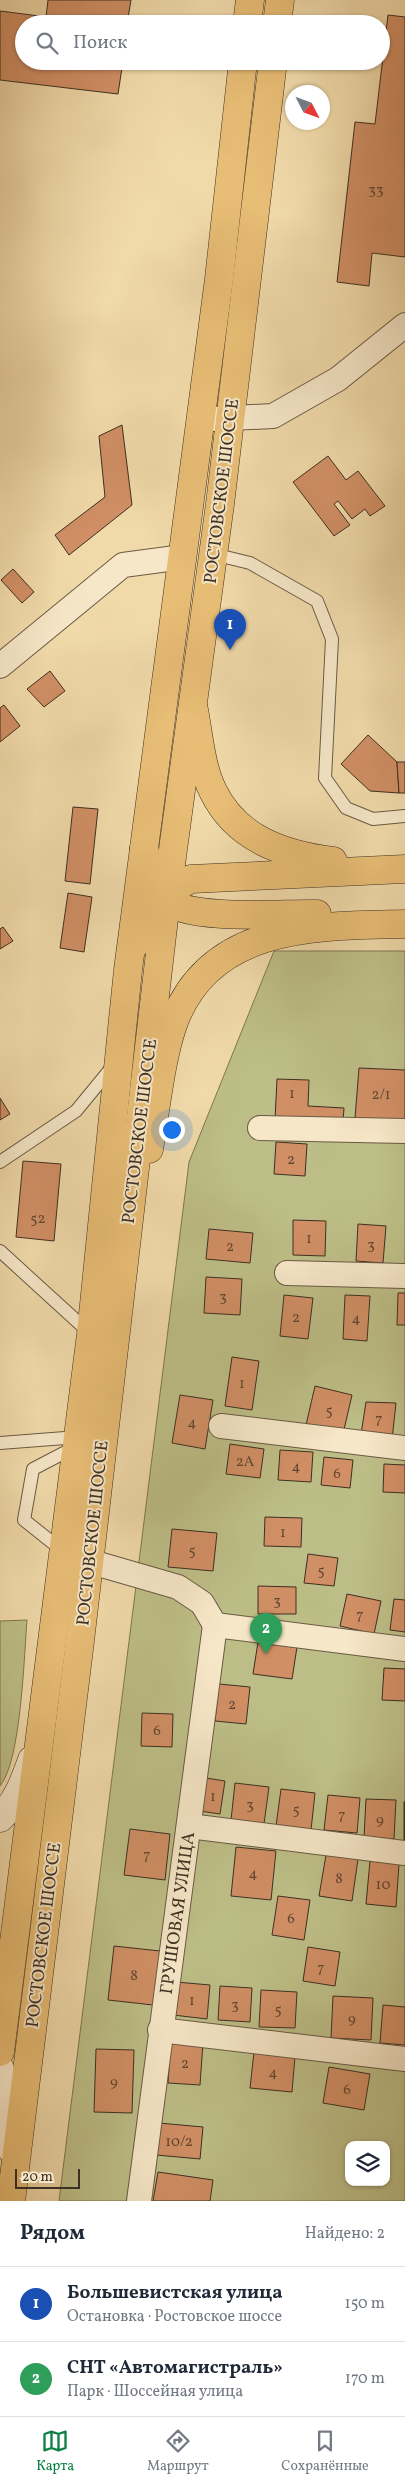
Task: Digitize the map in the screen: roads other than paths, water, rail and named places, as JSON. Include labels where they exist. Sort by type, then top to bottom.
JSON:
[{"type":"main road","points":[[248,15],[250,0]]},
{"type":"main road","points":[[278,15],[280,0]]},
{"type":"main road","name":"РОСТОВСКОЕ ШОССЕ","points":[[0,2052],[91,1334],[144,848],[183,557],[199,419],[219,279],[242,70]]},
{"type":"main road","name":"РОСТОВСКОЕ ШОССЕ","points":[[10,2201],[80,1641],[166,901],[213,554],[272,70]]},
{"type":"main road","points":[[193,701],[204,765],[212,790],[225,812],[240,827],[262,842],[307,858],[399,869]]},
{"type":"main road","points":[[144,848],[158,892],[166,901],[185,908],[221,913],[405,917]]},
{"type":"main road","points":[[133,948],[146,925],[166,901],[185,883],[194,879],[399,869]]},
{"type":"main road","points":[[116,1320],[164,1065],[176,1018],[198,982],[222,958],[252,942],[289,931],[405,924]]},
{"type":"main road","points":[[0,1818],[9,1810],[20,1792],[41,1735]]},
{"type":"main road","points":[[0,2069],[7,2105],[14,2171]]},
{"type":"street","points":[[199,419],[230,420],[273,416],[338,379],[405,325]]},
{"type":"street","points":[[0,666],[123,565],[183,557]]},
{"type":"street","points":[[260,1128],[405,1131]]},
{"type":"street","points":[[287,1272],[405,1276]]},
{"type":"street","points":[[220,1426],[405,1448]]},
{"type":"street","points":[[88,1561],[178,1587],[202,1602],[215,1625],[405,1649]]},
{"type":"street","name":"ГРУШОВАЯ УЛИЦА","points":[[139,2201],[160,2030],[215,1625]]},
{"type":"street","points":[[189,1826],[405,1853]]},
{"type":"street","points":[[160,2030],[405,2060]]},
{"type":"lane","points":[[213,554],[250,563],[317,601],[332,639],[325,778],[346,808],[372,819],[405,816]]},
{"type":"lane","points":[[0,1162],[76,1111],[120,1058]]},
{"type":"lane","points":[[0,1251],[91,1334]]},
{"type":"lane","points":[[0,1442],[77,1441]]},
{"type":"lane","points":[[63,1551],[24,1520],[25,1512],[33,1469],[77,1441]]},
{"type":"place","name":"Большевистская улица","points":[[230,650]]},
{"type":"place","name":"СНТ «Автомагистраль»","points":[[266,1654]]}]
